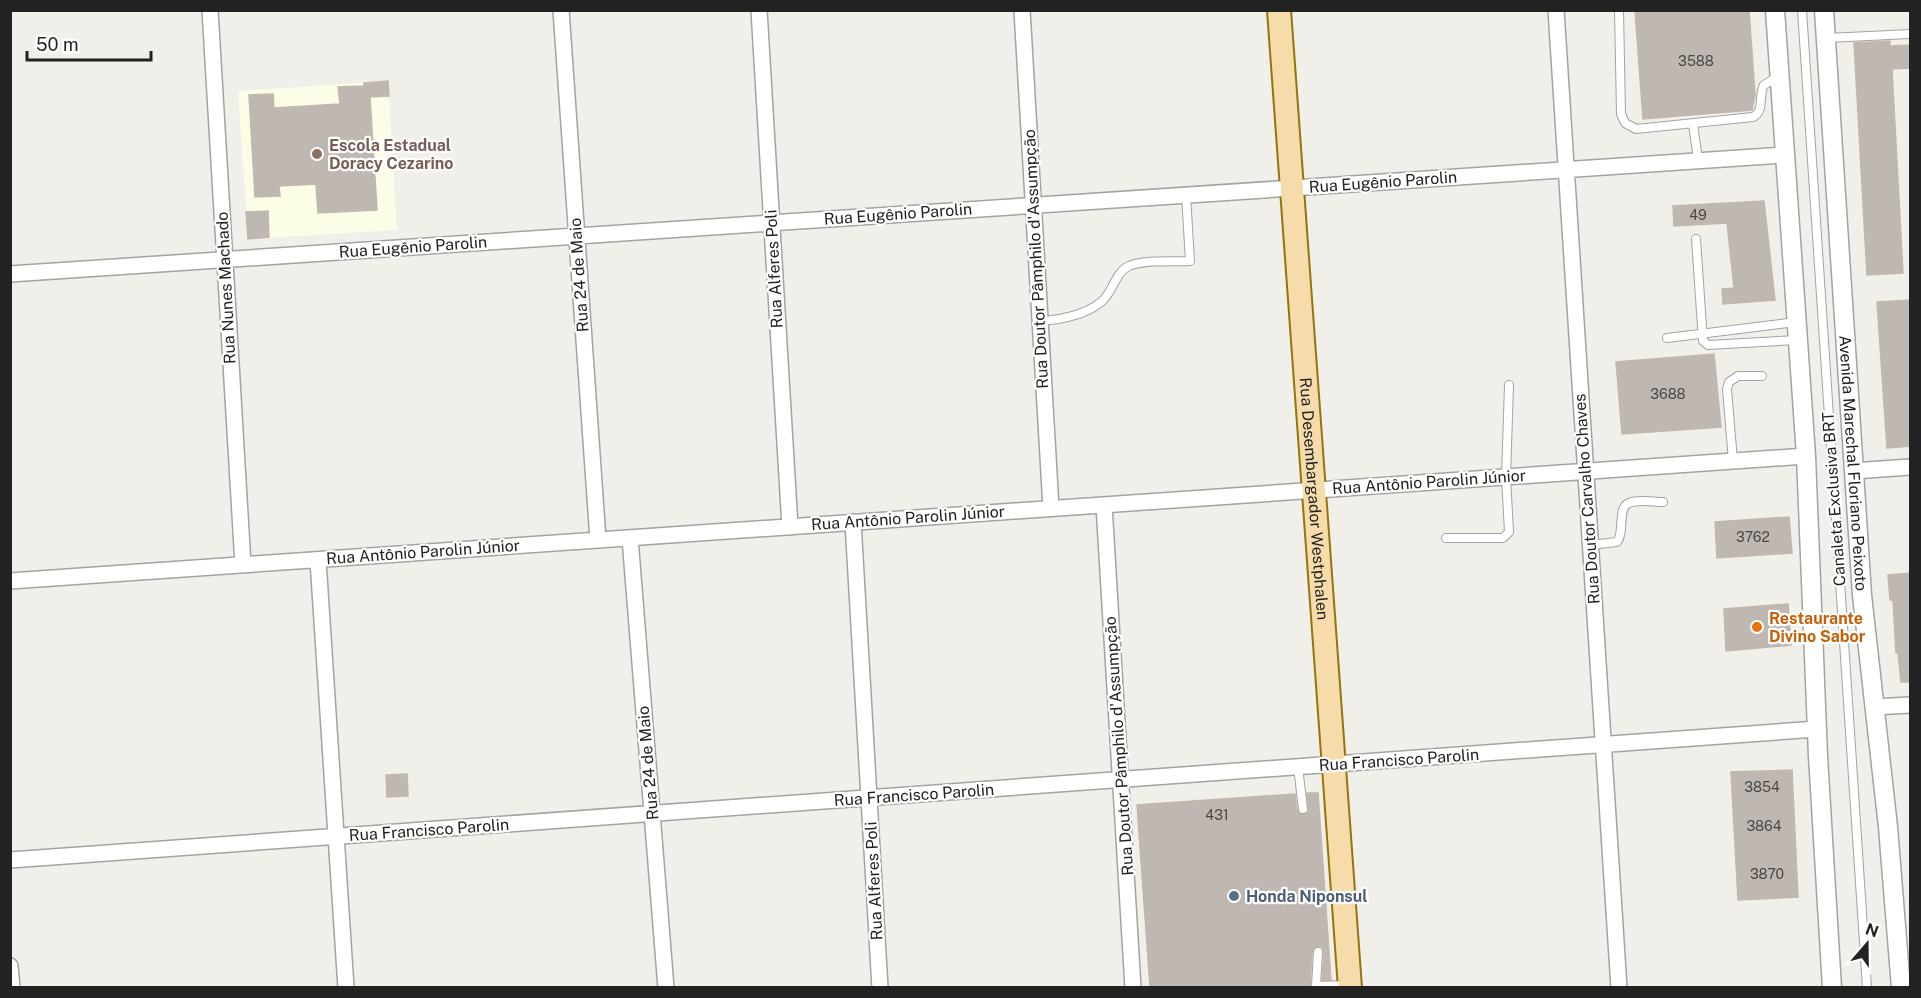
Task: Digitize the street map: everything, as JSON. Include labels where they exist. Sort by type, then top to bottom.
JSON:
[{"type":"main road","name":"Rua Desembargador Westphalen","points":[[1279,10],[1350,986]]},
{"type":"street","name":"Rua Nunes Machado","points":[[210,10],[243,565]]},
{"type":"street","name":"Rua 24 de Maio","points":[[561,10],[598,540]]},
{"type":"street","name":"Rua Alferes Poli","points":[[759,10],[790,527]]},
{"type":"street","name":"Rua Doutor Pâmphilo d'Assumpção","points":[[1022,10],[1051,508]]},
{"type":"street","name":"Rua Doutor Carvalho Chaves","points":[[1556,10],[1618,987]]},
{"type":"street","points":[[1775,10],[1806,456],[1817,729],[1832,987]]},
{"type":"street","name":"Avenida Marechal Floriano Peixoto","points":[[1824,10],[1853,471],[1874,707],[1888,827],[1900,987]]},
{"type":"street","name":"Rua Eugênio Parolin","points":[[10,274],[1785,155]]},
{"type":"street","name":"Rua Antônio Parolin Júnior","points":[[10,581],[1806,456]]},
{"type":"street","points":[[1853,471],[1911,467]]},
{"type":"street","name":"Rua Doutor Pâmphilo d'Assumpção","points":[[1104,505],[1133,987]]},
{"type":"street","name":"Rua Alferes Poli","points":[[853,522],[880,987]]},
{"type":"street","name":"Rua 24 de Maio","points":[[630,538],[666,987]]},
{"type":"street","points":[[318,560],[346,987]]},
{"type":"street","points":[[1874,707],[1911,705]]},
{"type":"street","name":"Rua Francisco Parolin","points":[[10,860],[1817,729]]},
{"type":"street","points":[[10,966],[12,987]]},
{"type":"lane","points":[[1619,10],[1621,114],[1625,123],[1636,129],[1753,117],[1758,114],[1764,84],[1779,76]]},
{"type":"lane","name":"Canaleta Exclusiva BRT","points":[[1802,10],[1867,987]]},
{"type":"lane","points":[[1826,38],[1911,34]]},
{"type":"lane","points":[[1693,124],[1698,160]]},
{"type":"lane","points":[[1040,321],[1062,320],[1102,302],[1123,270],[1129,266],[1138,263],[1190,261],[1186,195]]},
{"type":"lane","points":[[1696,239],[1703,341],[1714,346],[1797,331]]},
{"type":"lane","points":[[1667,338],[1703,332],[1797,331]]},
{"type":"lane","points":[[1733,461],[1727,389],[1729,382],[1738,376],[1762,376]]},
{"type":"lane","points":[[1446,538],[1503,538],[1509,532],[1506,477],[1509,385]]},
{"type":"lane","points":[[1590,545],[1617,542],[1621,537],[1622,511],[1626,504],[1663,502]]},
{"type":"lane","points":[[1298,767],[1303,809]]},
{"type":"lane","points":[[1318,952],[1316,986],[1350,986]]},
{"type":"shaded area","name":"Escola Estadual Doracy Cezarino","points":[[388,81],[397,230],[248,239],[238,91]]},
{"type":"building","points":[[1635,10],[1749,10],[1755,95],[1752,110],[1643,119]]},
{"type":"building","points":[[1890,41],[1890,46],[1911,45],[1911,68],[1892,69],[1903,273],[1867,275],[1854,43]]},
{"type":"building","points":[[388,81],[389,96],[370,97],[377,210],[318,213],[316,184],[279,186],[280,196],[255,197],[249,95],[273,94],[274,108],[340,104],[338,87],[364,86],[364,83]]},
{"type":"building","points":[[1764,201],[1775,300],[1723,304],[1722,289],[1734,288],[1727,223],[1674,226],[1673,206]]},
{"type":"building","points":[[268,211],[269,237],[248,239],[246,212]]},
{"type":"building","points":[[1911,300],[1911,446],[1887,448],[1877,302]]},
{"type":"building","points":[[1714,354],[1721,427],[1622,434],[1616,362]]},
{"type":"building","points":[[1789,517],[1792,553],[1717,558],[1715,522]]},
{"type":"building","points":[[1911,573],[1911,682],[1901,682],[1898,653],[1896,653],[1893,600],[1890,600],[1888,575]]},
{"type":"building","name":"Restaurante Divino Sabor","points":[[1788,604],[1791,645],[1726,651],[1724,609]]},
{"type":"building","points":[[1792,770],[1798,897],[1738,900],[1731,772]]},
{"type":"building","points":[[407,774],[408,796],[387,797],[386,775]]},
{"type":"building","name":"Honda Niponsul","points":[[1307,793],[1318,793],[1331,980],[1322,980],[1324,952],[1322,947],[1318,946],[1312,952],[1310,987],[1150,987],[1137,805],[1295,794],[1297,810],[1303,815],[1309,811]]},
{"type":"place","name":"Escola Estadual Doracy Cezarino","points":[[317,154]]},
{"type":"place","name":"Restaurante Divino Sabor","points":[[1757,627]]},
{"type":"place","name":"Honda Niponsul","points":[[1234,896]]}]
